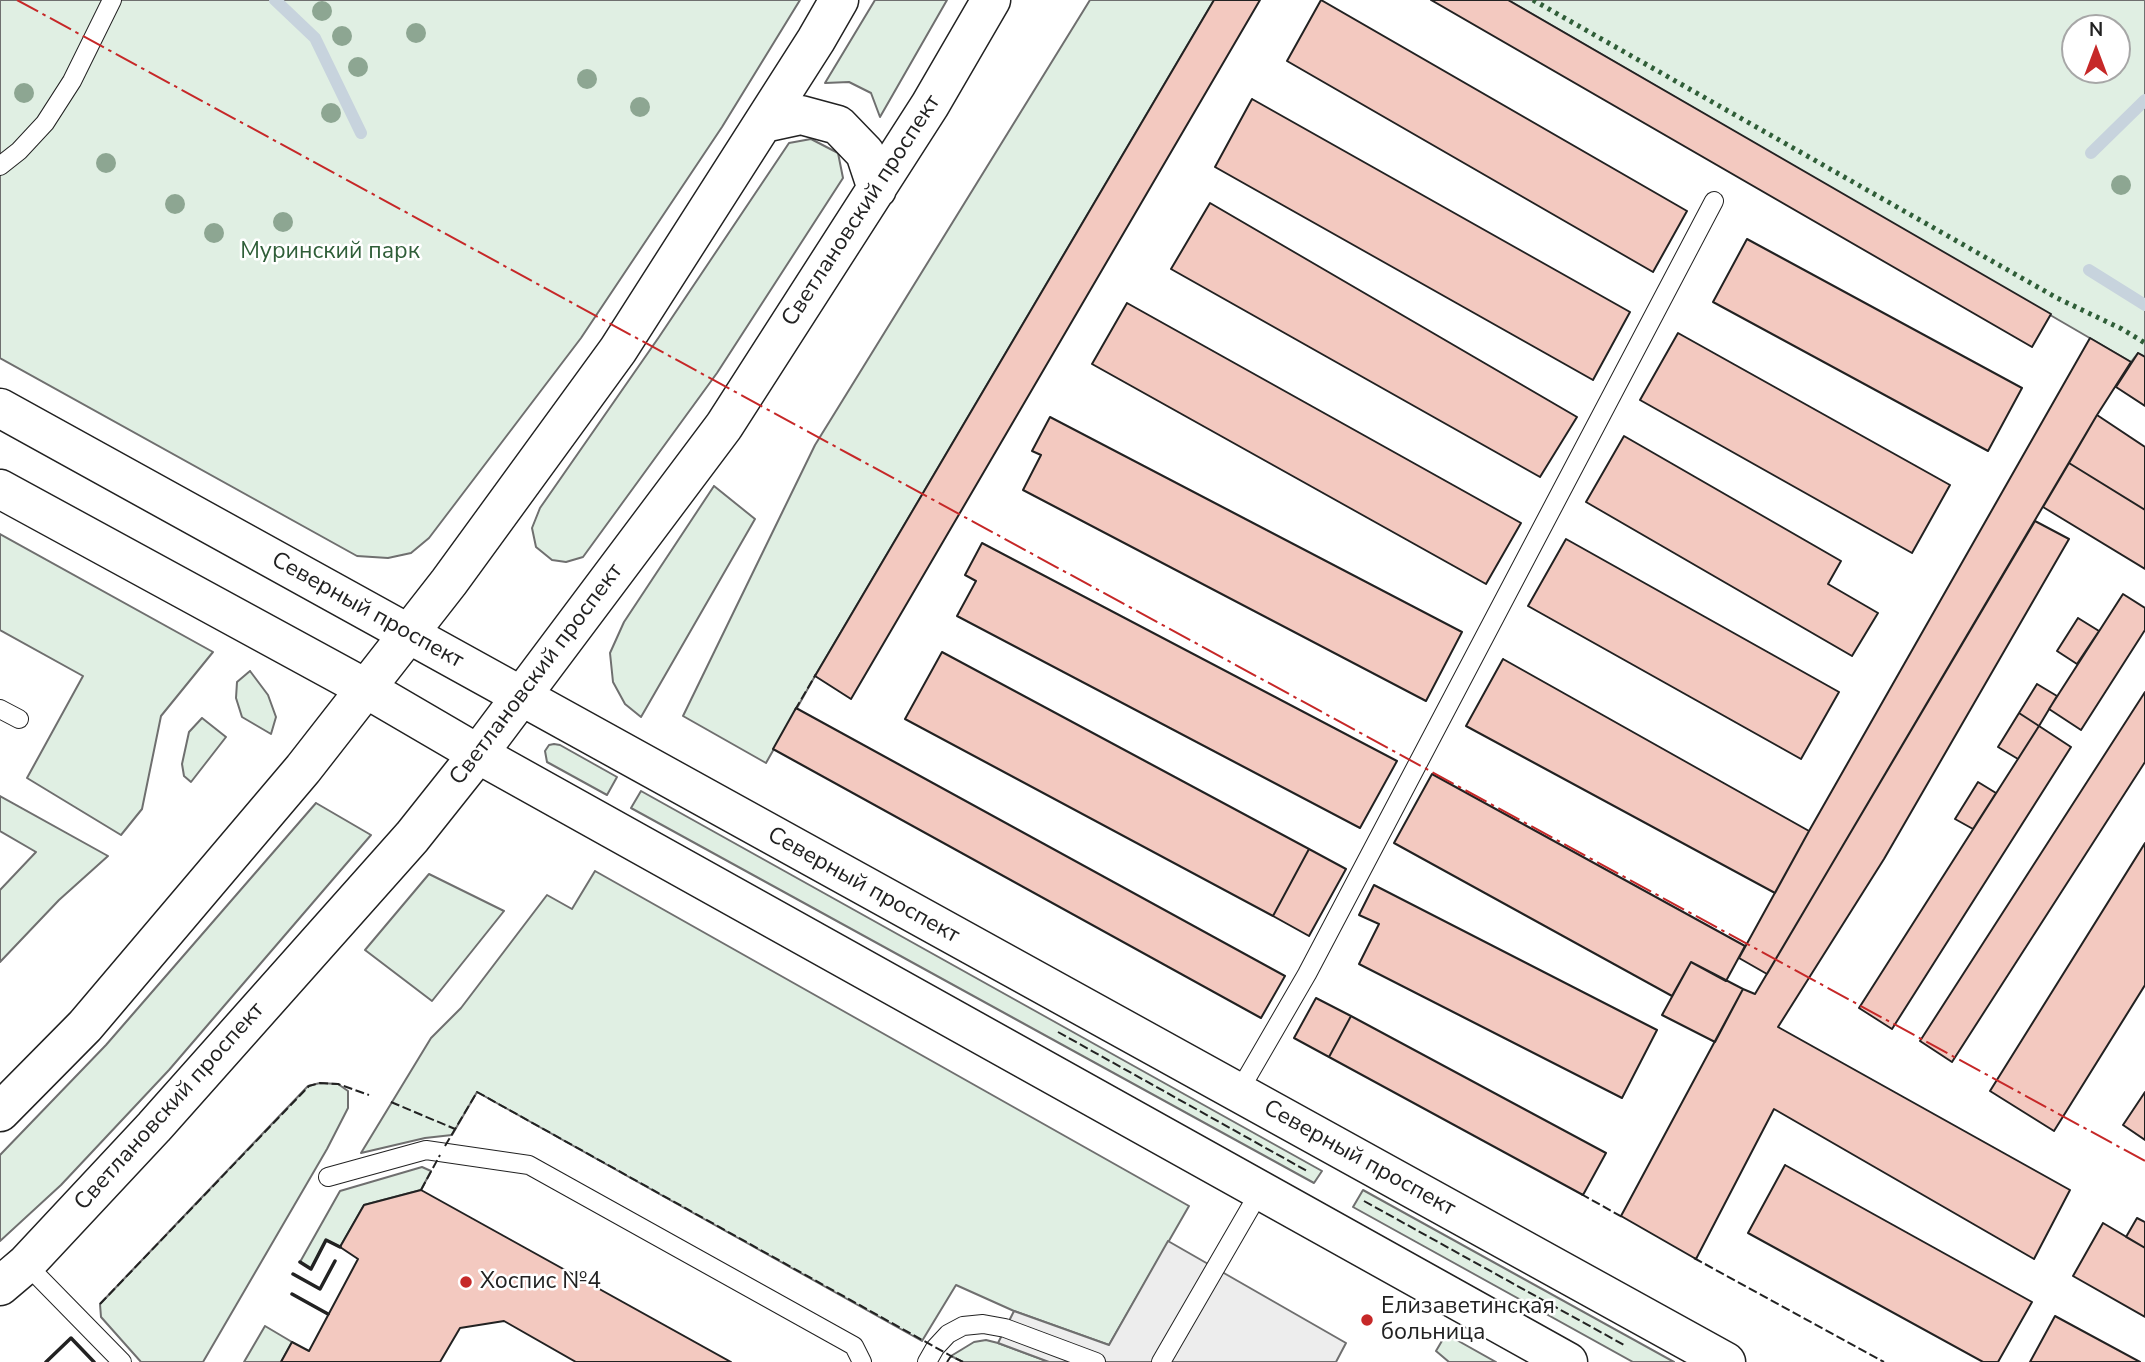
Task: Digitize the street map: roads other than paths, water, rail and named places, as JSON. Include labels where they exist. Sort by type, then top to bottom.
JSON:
[{"type":"main road","points":[[0,1112],[85,1026],[303,769],[449,582],[618,350],[764,123],[839,0]]},
{"type":"main road","name":"Светлановский проспект","points":[[13,1275],[154,1127],[412,837],[522,697],[724,426],[877,189],[968,43],[991,0]]},
{"type":"main road","points":[[764,123],[801,115],[838,125],[865,153],[877,189]]},
{"type":"main road","name":"Северный проспект","points":[[0,408],[1727,1362]]},
{"type":"main road","points":[[0,489],[365,688],[478,754],[1568,1362]]},
{"type":"lane","points":[[0,166],[19,151],[45,123],[72,81],[112,0]]},
{"type":"lane","points":[[1238,1094],[1307,974],[1714,201]]},
{"type":"lane","points":[[0,709],[19,719]]},
{"type":"lane","points":[[328,1177],[426,1150],[529,1165],[854,1346],[862,1362]]},
{"type":"lane","points":[[1161,1362],[1259,1191]]},
{"type":"lane","points":[[13,1275],[122,1362]]},
{"type":"lane","points":[[927,1362],[948,1334],[962,1326],[983,1324],[1005,1328],[1096,1362]]},
{"type":"waterway","points":[[275,0],[315,38],[361,133]]},
{"type":"waterway","points":[[2091,153],[2145,100]]},
{"type":"waterway","points":[[2089,270],[2145,305]]},
{"type":"place","name":"Хоспис №4","points":[[466,1282]]},
{"type":"place","name":"Елизаветинская больница","points":[[1367,1320]]},
{"type":"park label","name":"Муринский парк","points":[[330,252]]}]
